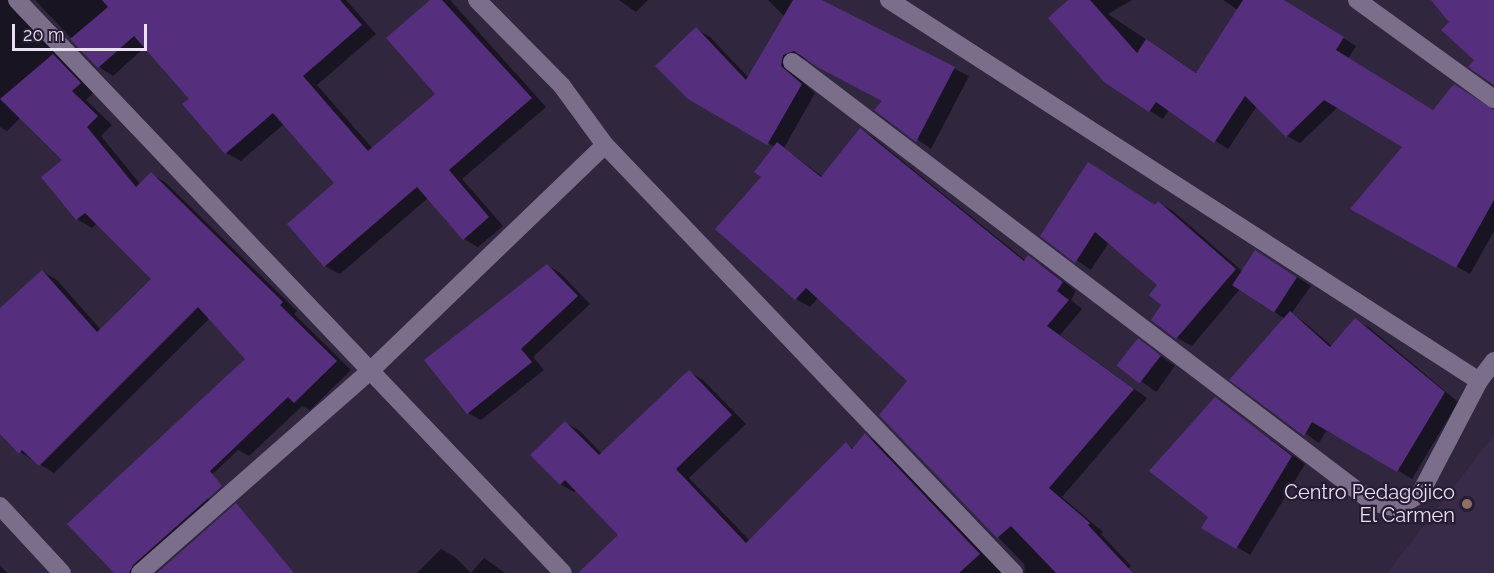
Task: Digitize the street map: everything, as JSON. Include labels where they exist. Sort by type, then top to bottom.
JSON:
[{"type":"street","points":[[17,0],[563,573]]},
{"type":"street","points":[[477,0],[562,86],[605,145],[1014,573]]},
{"type":"street","points":[[890,0],[1479,381]]},
{"type":"street","points":[[1357,0],[1494,99]]},
{"type":"street","points":[[792,62],[1372,502],[1396,508],[1420,494],[1479,381],[1494,361]]},
{"type":"street","points":[[140,573],[369,372],[605,145]]},
{"type":"street","points":[[0,506],[62,573]]},
{"type":"shaded area","name":"Centro Pedagójico El Carmen","points":[[1494,435],[1494,573],[1387,573]]},
{"type":"building","points":[[102,0],[340,0],[362,25],[303,76],[368,151],[435,94],[386,38],[430,0],[442,0],[532,98],[449,170],[489,217],[463,240],[417,187],[324,267],[287,224],[334,183],[273,113],[225,154],[182,104],[189,99],[134,36],[98,68],[70,39],[108,7]]},
{"type":"building","points":[[793,0],[822,0],[955,67],[916,142],[874,110],[882,101],[819,68],[794,51],[783,55],[781,66],[802,84],[767,145],[688,99],[655,66],[696,27],[746,80]]},
{"type":"building","points":[[1068,0],[1090,0],[1137,53],[1146,39],[1196,73],[1243,0],[1284,0],[1344,37],[1336,50],[1433,110],[1454,84],[1494,110],[1494,200],[1456,268],[1350,209],[1402,147],[1324,100],[1286,137],[1245,96],[1214,143],[1156,102],[1149,112],[1104,82],[1048,18]]},
{"type":"building","points":[[1431,0],[1494,0],[1494,85],[1468,67],[1474,60],[1441,30],[1449,22]]},
{"type":"building","points":[[53,54],[81,83],[72,91],[98,116],[87,127],[136,187],[151,172],[283,302],[280,305],[337,361],[294,403],[288,397],[210,471],[222,486],[133,565],[129,573],[114,573],[67,524],[245,359],[198,307],[39,466],[22,450],[19,454],[0,434],[0,308],[42,270],[97,332],[151,279],[85,213],[76,220],[41,177],[62,160],[0,99]]},
{"type":"building","points":[[860,128],[1024,261],[1028,255],[1063,282],[1057,291],[1069,300],[1047,326],[1134,389],[1049,488],[1090,523],[1088,525],[1133,573],[1056,573],[1011,526],[997,538],[879,415],[907,381],[806,288],[795,300],[715,229],[761,177],[754,172],[777,142],[821,177]]},
{"type":"building","points":[[1088,162],[1155,205],[1158,201],[1236,269],[1176,339],[1151,320],[1161,305],[1149,295],[1157,285],[1095,232],[1075,263],[1040,236]]},
{"type":"building","points":[[1255,250],[1297,277],[1274,312],[1232,285]]},
{"type":"building","points":[[547,264],[578,296],[521,349],[532,362],[467,414],[424,360]]},
{"type":"building","points":[[1290,311],[1330,347],[1355,318],[1445,392],[1397,472],[1312,422],[1304,436],[1229,380]]},
{"type":"building","points":[[1138,338],[1161,356],[1139,383],[1116,366]]},
{"type":"building","points":[[689,370],[732,415],[676,469],[746,543],[846,442],[852,449],[865,433],[980,554],[959,573],[578,573],[618,535],[565,480],[560,485],[530,455],[565,421],[599,455]]},
{"type":"building","points":[[1215,397],[1292,456],[1236,549],[1201,528],[1208,517],[1149,471]]},
{"type":"building","points":[[236,503],[294,573],[157,573]]},
{"type":"place","name":"Centro Pedagójico El Carmen","points":[[1467,504]]}]
